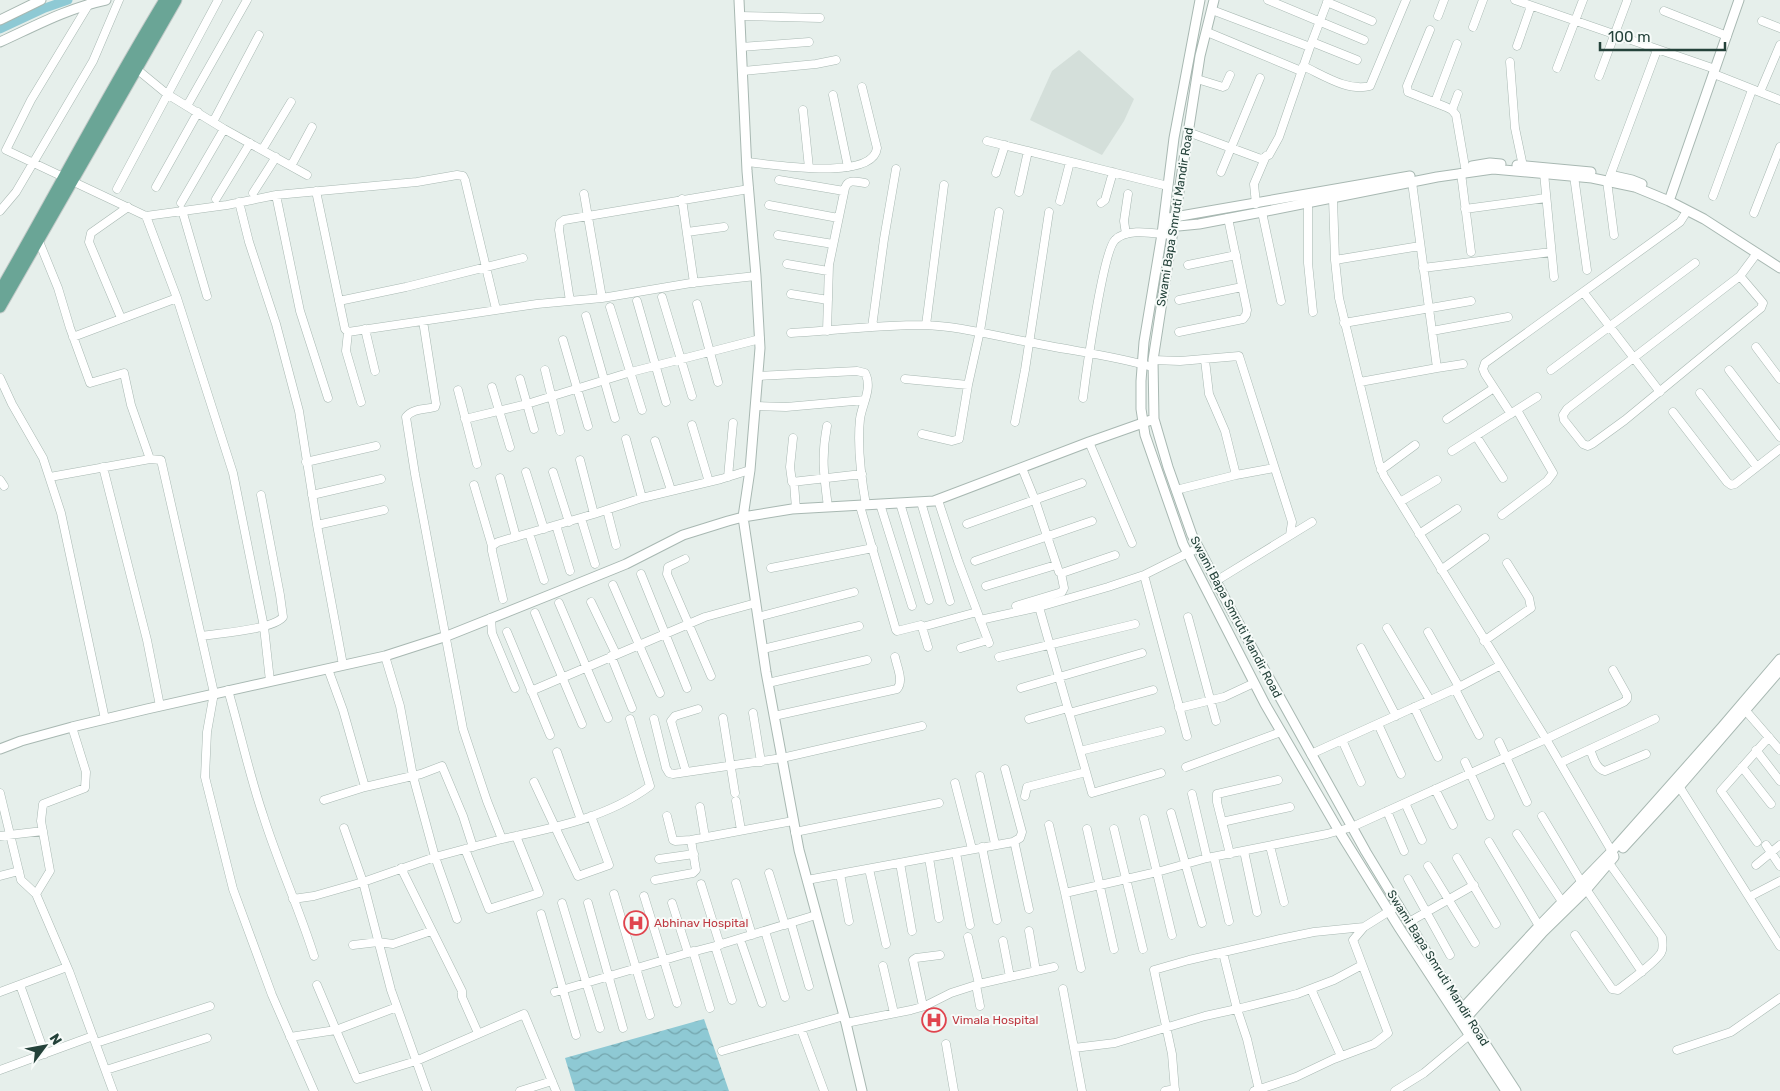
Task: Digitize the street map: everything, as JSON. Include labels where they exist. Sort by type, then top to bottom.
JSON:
[{"type":"main road","points":[[69,180],[127,62],[165,0]]},
{"type":"main road","points":[[0,307],[36,237],[137,70],[176,0]]},
{"type":"main road","points":[[0,291],[36,237]]},
{"type":"street","points":[[1,17],[26,4],[41,0]]},
{"type":"street","points":[[0,42],[57,15],[106,0]]},
{"type":"street","points":[[0,211],[16,192],[93,60],[119,0]]},
{"type":"street","points":[[117,189],[218,0]]},
{"type":"street","points":[[187,106],[247,0]]},
{"type":"street","points":[[739,0],[747,162],[760,339],[750,470],[743,517],[768,683],[792,821],[862,1091]]},
{"type":"street","points":[[1200,0],[1174,138],[1168,186],[1168,227],[1141,364],[1141,409],[1144,435],[1188,553],[1281,732],[1389,911],[1472,1033],[1506,1091]]},
{"type":"street","name":"Swami Bapa Smruti Mandir Road","points":[[1214,0],[1200,56],[1188,132],[1168,227],[1153,364],[1154,419],[1192,535],[1216,582],[1352,827],[1465,1013],[1472,1033],[1516,1091]]},
{"type":"street","points":[[1268,0],[1364,40]]},
{"type":"street","points":[[1207,32],[1302,69],[1360,89],[1370,86],[1406,0]]},
{"type":"street","points":[[1438,16],[1444,0]]},
{"type":"street","points":[[1473,27],[1483,0]]},
{"type":"street","points":[[1515,0],[1535,4],[1575,21],[1657,50],[1780,100]]},
{"type":"street","points":[[1558,68],[1582,0]]},
{"type":"street","points":[[1670,199],[1739,0]]},
{"type":"street","points":[[1188,132],[1261,159],[1269,155],[1279,137],[1328,1],[1372,21]]},
{"type":"street","points":[[1599,76],[1627,2]]},
{"type":"street","points":[[89,4],[30,100],[6,150],[146,216],[181,206],[239,202],[276,195],[417,182],[457,175],[462,176],[465,180],[496,310]]},
{"type":"street","points":[[1517,46],[1535,4]]},
{"type":"street","points":[[1212,10],[1357,60]]},
{"type":"street","points":[[1664,11],[1726,36]]},
{"type":"street","points":[[740,16],[820,18]]},
{"type":"street","points":[[1762,21],[1780,28]]},
{"type":"street","points":[[1430,30],[1407,86],[1408,92],[1452,110],[1456,115],[1470,252]]},
{"type":"street","points":[[213,122],[260,35]]},
{"type":"street","points":[[742,47],[809,42]]},
{"type":"street","points":[[1435,102],[1457,44]]},
{"type":"street","points":[[1714,196],[1756,91],[1780,45]]},
{"type":"street","points":[[1614,235],[1608,178],[1657,50]]},
{"type":"street","points":[[742,71],[816,64],[836,60]]},
{"type":"street","points":[[127,62],[167,94],[224,129],[307,175]]},
{"type":"street","points":[[1510,62],[1515,128],[1523,168]]},
{"type":"street","points":[[1197,79],[1223,87],[1230,75]]},
{"type":"street","points":[[1221,172],[1260,78]]},
{"type":"street","points":[[747,162],[809,168],[848,167],[872,159],[876,154],[877,148],[862,87]]},
{"type":"street","points":[[1452,110],[1458,94]]},
{"type":"street","points":[[833,95],[848,167]]},
{"type":"street","points":[[262,150],[291,102]]},
{"type":"street","points":[[803,110],[809,168]]},
{"type":"street","points":[[156,187],[198,112]]},
{"type":"street","points":[[291,166],[312,127]]},
{"type":"street","points":[[207,296],[181,206],[224,129]]},
{"type":"street","points":[[987,140],[1168,186]]},
{"type":"street","points":[[216,199],[250,143]]},
{"type":"street","points":[[996,173],[1005,145]]},
{"type":"street","points":[[1754,213],[1780,147]]},
{"type":"street","points":[[1019,192],[1028,151]]},
{"type":"street","points":[[1256,204],[1254,184],[1266,156]]},
{"type":"street","points":[[253,193],[276,157]]},
{"type":"street","points":[[1060,201],[1070,162]]},
{"type":"street","points":[[1168,227],[1256,204],[1463,170],[1523,168],[1576,170],[1608,178],[1670,199],[1706,215],[1757,253],[1780,265]]},
{"type":"street","points":[[1523,168],[1544,173],[1608,178]]},
{"type":"street","points":[[872,327],[896,169]]},
{"type":"street","points":[[1083,398],[1108,256],[1115,240],[1126,234],[1262,212],[1463,170]]},
{"type":"street","points":[[1101,203],[1105,200],[1112,172]]},
{"type":"street","points":[[1544,173],[1554,277]]},
{"type":"street","points":[[1574,176],[1587,270]]},
{"type":"street","points":[[778,180],[844,191]]},
{"type":"street","points":[[827,331],[828,271],[844,191],[846,185],[851,181],[865,183]]},
{"type":"street","points":[[1412,182],[1437,368]]},
{"type":"street","points":[[926,325],[944,185]]},
{"type":"street","points":[[570,301],[559,230],[560,223],[564,220],[749,189]]},
{"type":"street","points":[[316,191],[345,330],[348,332],[346,351],[361,402]]},
{"type":"street","points":[[584,194],[602,298]]},
{"type":"street","points":[[1126,234],[1124,221],[1128,194]]},
{"type":"street","points":[[276,195],[300,311],[328,398]]},
{"type":"street","points":[[1333,198],[1335,260],[1344,323],[1381,470],[1499,666],[1546,739],[1612,857],[1662,937],[1663,947],[1661,952],[1642,972],[1618,990],[1612,989],[1575,935]]},
{"type":"street","points":[[1465,210],[1546,198]]},
{"type":"street","points":[[682,199],[694,283]]},
{"type":"street","points":[[1670,199],[1687,211],[1704,219],[1780,265]]},
{"type":"street","points":[[239,202],[249,242],[276,324],[299,411],[306,462],[343,665]]},
{"type":"street","points":[[1308,203],[1308,263],[1313,312]]},
{"type":"street","points":[[769,205],[838,218]]},
{"type":"street","points":[[121,318],[89,242],[91,233],[128,207]]},
{"type":"street","points":[[1502,515],[1547,481],[1553,473],[1514,412],[1485,374],[1484,364],[1680,222],[1687,211]]},
{"type":"street","points":[[922,434],[952,441],[959,438],[980,331],[999,212]]},
{"type":"street","points":[[1016,422],[1049,212]]},
{"type":"street","points":[[1262,212],[1281,301]]},
{"type":"street","points":[[146,216],[177,298],[233,472],[264,627],[270,680]]},
{"type":"street","points":[[1179,332],[1244,318],[1246,315],[1247,310],[1228,218]]},
{"type":"street","points":[[687,232],[724,226]]},
{"type":"street","points":[[778,235],[833,244]]},
{"type":"street","points":[[36,237],[58,288],[90,383],[124,373],[131,405],[150,459]]},
{"type":"street","points":[[1335,260],[1420,246]]},
{"type":"street","points":[[1424,268],[1551,252]]},
{"type":"street","points":[[1740,276],[1763,303],[1761,308],[1625,420],[1588,446],[1583,444],[1563,415],[1568,409],[1740,276],[1757,253]]},
{"type":"street","points":[[1188,265],[1236,255]]},
{"type":"street","points":[[339,302],[523,258]]},
{"type":"street","points":[[1551,370],[1696,263]]},
{"type":"street","points":[[787,264],[828,271]]},
{"type":"street","points":[[348,332],[496,310],[602,298],[694,283],[756,276]]},
{"type":"street","points":[[1179,300],[1242,287]]},
{"type":"street","points":[[1584,292],[1660,392]]},
{"type":"street","points":[[791,294],[828,300]]},
{"type":"street","points":[[662,297],[692,396]]},
{"type":"street","points":[[73,337],[177,298]]},
{"type":"street","points":[[637,301],[666,402]]},
{"type":"street","points":[[1344,323],[1471,301]]},
{"type":"street","points":[[697,304],[718,382]]},
{"type":"street","points":[[610,307],[642,410]]},
{"type":"street","points":[[586,316],[615,418]]},
{"type":"street","points":[[1432,331],[1508,318]]},
{"type":"street","points":[[423,321],[436,407],[412,412],[406,417],[463,729],[502,839]]},
{"type":"street","points":[[791,333],[926,325],[980,331],[1029,342],[1090,352],[1141,364],[1238,356],[1292,522],[1290,535]]},
{"type":"street","points":[[365,329],[375,371]]},
{"type":"street","points":[[464,419],[527,404],[631,372],[760,339]]},
{"type":"street","points":[[564,340],[588,426]]},
{"type":"street","points":[[1756,347],[1780,379]]},
{"type":"street","points":[[1205,360],[1208,394],[1225,431],[1236,475]]},
{"type":"street","points":[[1360,382],[1463,364]]},
{"type":"street","points":[[545,370],[560,431]]},
{"type":"street","points":[[1729,370],[1780,437]]},
{"type":"street","points":[[758,376],[863,372],[867,376],[868,383],[860,416],[859,443],[863,505],[894,628],[897,631],[921,625],[928,647]]},
{"type":"street","points":[[0,378],[12,404],[44,458],[50,477],[61,513],[105,719]]},
{"type":"street","points":[[520,379],[534,429]]},
{"type":"street","points":[[905,379],[968,385]]},
{"type":"street","points":[[492,387],[510,447]]},
{"type":"street","points":[[1447,419],[1494,388]]},
{"type":"street","points":[[458,390],[477,464]]},
{"type":"street","points":[[1700,393],[1757,467]]},
{"type":"street","points":[[1452,451],[1537,397]]},
{"type":"street","points":[[756,406],[786,407],[865,400]]},
{"type":"street","points":[[1672,412],[1731,485],[1735,484],[1780,449]]},
{"type":"street","points":[[0,749],[21,741],[105,719],[270,680],[385,656],[447,636],[626,564],[683,535],[743,517],[796,509],[938,500],[1088,442],[1154,419]]},
{"type":"street","points":[[728,477],[733,423]]},
{"type":"street","points":[[692,425],[709,482]]},
{"type":"street","points":[[827,426],[823,447],[824,479],[828,507]]},
{"type":"street","points":[[1476,436],[1503,478]]},
{"type":"street","points":[[793,438],[790,467],[791,480],[794,483],[796,509]]},
{"type":"street","points":[[626,439],[642,498]]},
{"type":"street","points":[[655,441],[671,490]]},
{"type":"street","points":[[1088,442],[1132,543]]},
{"type":"street","points":[[306,462],[376,446]]},
{"type":"street","points":[[1381,470],[1415,446]]},
{"type":"street","points":[[50,477],[150,459],[161,460],[214,693],[206,732],[205,777],[233,889],[272,995],[314,1091]]},
{"type":"street","points":[[580,460],[594,514]]},
{"type":"street","points":[[103,467],[147,640],[160,706]]},
{"type":"street","points":[[1016,606],[1064,590],[1061,573],[1056,565],[1035,500],[1022,468]]},
{"type":"street","points":[[1176,490],[1274,468]]},
{"type":"street","points":[[492,546],[498,542],[569,522],[642,498],[750,470]]},
{"type":"street","points":[[526,472],[544,528]]},
{"type":"street","points":[[554,472],[569,522]]},
{"type":"street","points":[[794,483],[862,474]]},
{"type":"street","points":[[500,478],[516,537]]},
{"type":"street","points":[[312,494],[381,479]]},
{"type":"street","points":[[1400,502],[1437,480]]},
{"type":"street","points":[[967,524],[1082,483]]},
{"type":"street","points":[[474,485],[492,546],[504,599]]},
{"type":"street","points":[[201,636],[264,627],[279,621],[283,614],[261,495]]},
{"type":"street","points":[[938,500],[958,561],[988,641],[961,648]]},
{"type":"street","points":[[921,502],[950,601]]},
{"type":"street","points":[[900,503],[929,600]]},
{"type":"street","points":[[880,504],[912,606]]},
{"type":"street","points":[[1419,534],[1457,509]]},
{"type":"street","points":[[317,524],[384,510]]},
{"type":"street","points":[[607,510],[616,545]]},
{"type":"street","points":[[582,518],[595,564]]},
{"type":"street","points":[[975,561],[1092,520]]},
{"type":"street","points":[[1216,582],[1312,522]]},
{"type":"street","points":[[556,525],[570,571]]},
{"type":"street","points":[[529,533],[544,580]]},
{"type":"street","points":[[1441,570],[1486,538]]},
{"type":"street","points":[[771,568],[873,548]]},
{"type":"street","points":[[980,620],[1039,607],[1108,587],[1144,575],[1198,548]]},
{"type":"street","points":[[1061,573],[1115,555]]},
{"type":"street","points":[[685,559],[668,567],[666,571],[711,676]]},
{"type":"street","points":[[1484,641],[1531,608],[1529,598],[1507,563]]},
{"type":"street","points":[[986,586],[1056,565]]},
{"type":"street","points":[[641,574],[687,688]]},
{"type":"street","points":[[1144,575],[1187,736]]},
{"type":"street","points":[[613,585],[660,694]]},
{"type":"street","points":[[758,617],[854,592]]},
{"type":"street","points":[[591,602],[632,708]]},
{"type":"street","points":[[531,691],[705,617],[756,603]]},
{"type":"street","points":[[559,604],[608,718]]},
{"type":"street","points":[[1039,607],[1092,793],[1160,773]]},
{"type":"street","points":[[922,628],[977,612]]},
{"type":"street","points":[[535,613],[582,724]]},
{"type":"street","points":[[1188,617],[1216,721]]},
{"type":"street","points":[[491,618],[492,633],[515,688]]},
{"type":"street","points":[[1000,657],[1135,624]]},
{"type":"street","points":[[763,649],[859,626]]},
{"type":"street","points":[[1387,628],[1430,700]]},
{"type":"street","points":[[507,632],[550,735]]},
{"type":"street","points":[[1428,632],[1479,735]]},
{"type":"street","points":[[1361,648],[1396,716]]},
{"type":"street","points":[[1021,688],[1142,653]]},
{"type":"street","points":[[385,656],[400,706],[413,776],[435,857],[457,919]]},
{"type":"street","points":[[774,716],[897,688],[901,684],[895,658]]},
{"type":"street","points":[[1678,783],[1780,659]]},
{"type":"street","points":[[768,683],[868,660]]},
{"type":"street","points":[[1311,754],[1457,688],[1499,666]]},
{"type":"street","points":[[328,668],[343,710],[365,787]]},
{"type":"street","points":[[1065,893],[1352,827],[1624,702],[1627,699],[1627,695],[1613,670]]},
{"type":"street","points":[[1465,1013],[1612,857],[1746,711],[1780,670]]},
{"type":"street","points":[[1179,708],[1224,697],[1254,683]]},
{"type":"street","points":[[228,690],[262,813],[314,956]]},
{"type":"street","points":[[1029,719],[1154,690]]},
{"type":"street","points":[[1414,707],[1438,757]]},
{"type":"street","points":[[686,772],[671,721],[675,716],[698,709]]},
{"type":"street","points":[[1746,711],[1780,750]]},
{"type":"street","points":[[753,713],[760,762]]},
{"type":"street","points":[[723,718],[741,830]]},
{"type":"street","points":[[293,898],[314,896],[363,882],[435,857],[502,839],[555,828],[630,801],[650,786],[630,719]]},
{"type":"street","points":[[654,719],[668,770],[673,774],[782,758],[922,726]]},
{"type":"street","points":[[1560,763],[1655,719]]},
{"type":"street","points":[[1378,724],[1401,774]]},
{"type":"street","points":[[36,894],[50,871],[41,821],[43,804],[85,788],[86,772],[72,727]]},
{"type":"street","points":[[1080,751],[1161,731]]},
{"type":"street","points":[[1186,767],[1281,732]]},
{"type":"street","points":[[1757,842],[1721,791],[1769,737]]},
{"type":"street","points":[[1342,740],[1361,782]]},
{"type":"street","points":[[1499,742],[1527,802]]},
{"type":"street","points":[[1590,749],[1598,767],[1605,771],[1646,754]]},
{"type":"street","points":[[1756,750],[1780,780]]},
{"type":"street","points":[[557,752],[581,820]]},
{"type":"street","points":[[1465,762],[1490,816]]},
{"type":"street","points":[[324,800],[365,787],[413,776],[442,766],[463,816],[473,847]]},
{"type":"street","points":[[1742,767],[1771,804]]},
{"type":"street","points":[[807,880],[1014,842],[1020,838],[1022,832],[1005,769]]},
{"type":"street","points":[[1026,796],[1027,787],[1086,772]]},
{"type":"street","points":[[980,776],[995,844]]},
{"type":"street","points":[[1230,854],[1217,794],[1278,780]]},
{"type":"street","points":[[534,782],[578,876],[609,865],[591,816]]},
{"type":"street","points":[[955,782],[972,849]]},
{"type":"street","points":[[1678,783],[1780,946]]},
{"type":"street","points":[[1435,789],[1453,825]]},
{"type":"street","points":[[0,793],[22,880],[36,894],[67,967],[113,1091]]},
{"type":"street","points":[[1192,794],[1229,921]]},
{"type":"street","points":[[795,832],[939,803]]},
{"type":"street","points":[[1405,803],[1422,840]]},
{"type":"street","points":[[700,807],[706,837]]},
{"type":"street","points":[[1222,822],[1290,807]]},
{"type":"street","points":[[1387,811],[1404,851]]},
{"type":"street","points":[[1170,814],[1202,923]]},
{"type":"street","points":[[667,816],[673,840],[675,841],[691,840],[792,821]]},
{"type":"street","points":[[1542,816],[1584,886],[1642,972]]},
{"type":"street","points":[[1144,819],[1172,935]]},
{"type":"street","points":[[1048,825],[1081,968]]},
{"type":"street","points":[[344,828],[363,882],[391,990],[426,1091]]},
{"type":"street","points":[[1087,829],[1114,949]]},
{"type":"street","points":[[1114,829],[1144,949]]},
{"type":"street","points":[[0,836],[43,831]]},
{"type":"street","points":[[1517,834],[1563,902]]},
{"type":"street","points":[[464,849],[489,909],[539,893],[516,836]]},
{"type":"street","points":[[655,880],[693,873],[696,870],[691,840]]},
{"type":"street","points":[[1014,842],[1029,909]]},
{"type":"street","points":[[1489,842],[1539,926]]},
{"type":"street","points":[[1768,849],[1780,845]]},
{"type":"street","points":[[1270,846],[1284,902]]},
{"type":"street","points":[[982,847],[997,920]]},
{"type":"street","points":[[1756,865],[1765,859],[1768,849]]},
{"type":"street","points":[[1768,849],[1780,866]]},
{"type":"street","points":[[1244,852],[1257,912]]},
{"type":"street","points":[[956,853],[970,926]]},
{"type":"street","points":[[659,859],[694,854]]},
{"type":"street","points":[[929,858],[938,918]]},
{"type":"street","points":[[1457,858],[1496,924]]},
{"type":"street","points":[[900,863],[912,930]]},
{"type":"street","points":[[1428,866],[1475,943]]},
{"type":"street","points":[[401,868],[462,991],[462,997],[478,1033]]},
{"type":"street","points":[[869,869],[886,944]]},
{"type":"street","points":[[0,876],[19,870]]},
{"type":"street","points":[[769,873],[809,986]]},
{"type":"street","points":[[840,874],[849,921]]},
{"type":"street","points":[[1408,879],[1450,955]]},
{"type":"street","points":[[1750,897],[1780,881]]},
{"type":"street","points":[[736,882],[752,935]]},
{"type":"street","points":[[701,884],[732,1000]]},
{"type":"street","points":[[1409,922],[1474,886]]},
{"type":"street","points":[[1465,1013],[1539,926],[1563,902],[1584,886]]},
{"type":"street","points":[[614,894],[650,1015]]},
{"type":"street","points":[[644,896],[677,1003]]},
{"type":"street","points":[[588,902],[623,1028]]},
{"type":"street","points":[[562,903],[600,1028]]},
{"type":"street","points":[[672,903],[710,1008]]},
{"type":"street","points":[[1223,953],[1237,1009],[1247,1039],[1257,1091],[1296,1078],[1341,1056],[1374,1044],[1388,1032],[1353,940],[1364,927],[1398,905]]},
{"type":"street","points":[[541,914],[576,1035]]},
{"type":"street","points":[[555,992],[816,915]]},
{"type":"street","points":[[1165,1091],[1175,1090],[1172,1054],[1154,970],[1250,945],[1314,932],[1364,927]]},
{"type":"street","points":[[353,945],[378,942],[393,944],[431,931]]},
{"type":"street","points":[[765,931],[785,997]]},
{"type":"street","points":[[1029,931],[1036,971]]},
{"type":"street","points":[[968,937],[980,1006]]},
{"type":"street","points":[[740,938],[762,1004]]},
{"type":"street","points":[[1003,941],[1010,977]]},
{"type":"street","points":[[923,1006],[913,960],[940,955]]},
{"type":"street","points":[[1074,1048],[1116,1043],[1166,1027],[1297,994],[1334,980],[1362,965]]},
{"type":"street","points":[[883,966],[894,1013]]},
{"type":"street","points":[[0,992],[67,967]]},
{"type":"street","points":[[722,1051],[800,1029],[894,1013],[923,1006],[944,995],[977,984],[1054,967]]},
{"type":"street","points":[[20,985],[45,1054]]},
{"type":"street","points":[[317,985],[357,1079],[416,1061],[524,1014],[556,1091]]},
{"type":"street","points":[[1063,989],[1082,1091]]},
{"type":"street","points":[[1311,989],[1341,1056]]},
{"type":"street","points":[[1677,1050],[1731,1032],[1780,998]]},
{"type":"street","points":[[0,1070],[45,1054],[210,1006]]},
{"type":"street","points":[[290,1037],[336,1030],[397,1007]]},
{"type":"street","points":[[800,1029],[824,1091]]},
{"type":"street","points":[[1395,1091],[1424,1074],[1472,1033]]},
{"type":"street","points":[[106,1070],[207,1038]]},
{"type":"street","points":[[946,1044],[954,1091]]},
{"type":"street","points":[[520,1091],[552,1081]]},
{"type":"shaded area","points":[[1079,50],[1134,99],[1124,121],[1102,155],[1030,120],[1052,71]]},
{"type":"water","points":[[704,1019],[729,1091],[575,1091],[565,1058]]},
{"type":"waterway","points":[[0,29],[45,8],[68,0]]},
{"type":"place","name":"Abhinav Hospital","points":[[636,923]]},
{"type":"place","name":"Vimala Hospital","points":[[934,1020]]}]
